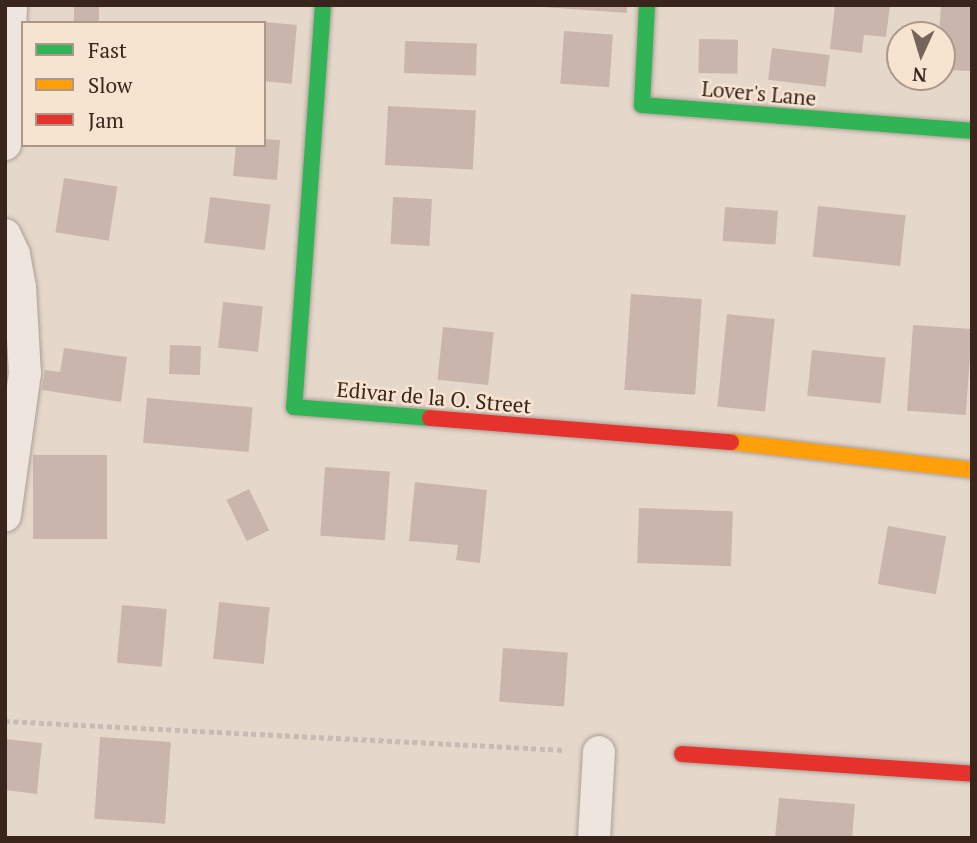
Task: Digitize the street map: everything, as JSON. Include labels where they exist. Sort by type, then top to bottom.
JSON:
[{"type":"street","points":[[5,144],[11,5]]},
{"type":"street","name":"Edivar de la O. Street","points":[[323,5],[294,407],[785,446],[972,470]]},
{"type":"street","name":"Lover's Lane","points":[[647,5],[642,104],[972,131]]},
{"type":"street","points":[[5,236],[14,254],[20,287],[25,373],[5,516]]},
{"type":"street","points":[[594,838],[599,752]]},
{"type":"street","points":[[682,754],[972,774]]},
{"type":"path","points":[[5,722],[599,752]]},
{"type":"building","points":[[74,5],[99,5],[99,21],[74,21]]},
{"type":"building","points":[[514,5],[627,5],[627,13]]},
{"type":"building","points":[[835,5],[890,5],[886,37],[864,35],[862,53],[830,49]]},
{"type":"building","points":[[941,5],[972,5],[972,71],[956,70],[956,21],[940,21]]},
{"type":"building","points":[[266,22],[297,25],[292,84],[266,81]]},
{"type":"building","points":[[564,31],[613,34],[609,87],[560,84]]},
{"type":"building","points":[[699,39],[738,40],[737,74],[698,73]]},
{"type":"building","points":[[405,41],[477,44],[476,75],[404,73]]},
{"type":"building","points":[[772,48],[830,55],[826,87],[768,80]]},
{"type":"building","points":[[388,106],[476,111],[473,170],[385,165]]},
{"type":"building","points":[[266,139],[280,140],[277,180],[233,176],[236,147],[266,147]]},
{"type":"building","points":[[64,178],[117,186],[109,241],[55,232]]},
{"type":"building","points":[[210,197],[271,204],[265,250],[204,243]]},
{"type":"building","points":[[393,197],[432,199],[429,246],[391,244]]},
{"type":"building","points":[[818,206],[906,215],[900,266],[813,257]]},
{"type":"building","points":[[725,207],[778,211],[775,245],[723,241]]},
{"type":"building","points":[[631,294],[702,299],[695,395],[624,390]]},
{"type":"building","points":[[223,302],[263,306],[258,352],[218,348]]},
{"type":"building","points":[[727,314],[775,319],[765,412],[717,406]]},
{"type":"building","points":[[913,325],[972,329],[966,415],[907,411]]},
{"type":"building","points":[[443,327],[494,332],[488,385],[437,380]]},
{"type":"building","points":[[170,345],[201,346],[200,375],[169,374]]},
{"type":"building","points":[[64,348],[127,357],[121,402],[42,390],[45,370],[60,372]]},
{"type":"building","points":[[812,350],[886,358],[881,403],[807,396]]},
{"type":"building","points":[[147,398],[253,407],[249,452],[143,443]]},
{"type":"building","points":[[33,455],[107,455],[107,539],[33,539]]},
{"type":"building","points":[[325,467],[390,472],[385,540],[320,536]]},
{"type":"building","points":[[415,482],[487,490],[480,563],[456,560],[458,545],[409,541]]},
{"type":"building","points":[[249,489],[269,530],[247,541],[227,500]]},
{"type":"building","points":[[639,508],[733,511],[731,566],[637,563]]},
{"type":"building","points":[[888,526],[946,536],[936,594],[878,584]]},
{"type":"building","points":[[219,602],[270,607],[264,664],[213,659]]},
{"type":"building","points":[[122,605],[167,609],[162,667],[117,663]]},
{"type":"building","points":[[503,648],[568,653],[564,706],[499,702]]},
{"type":"building","points":[[100,737],[171,742],[165,824],[94,819]]},
{"type":"building","points":[[5,739],[42,743],[37,794],[5,790]]},
{"type":"building","points":[[779,798],[855,804],[852,838],[775,838]]},
{"type":"traffic: fast","points":[[323,5],[294,407],[430,418]]},
{"type":"traffic: fast","points":[[647,5],[642,105],[972,131]]},
{"type":"traffic: slow","points":[[731,442],[972,470]]},
{"type":"traffic: jam","points":[[430,418],[731,442]]},
{"type":"traffic: jam","points":[[682,754],[972,774]]}]
